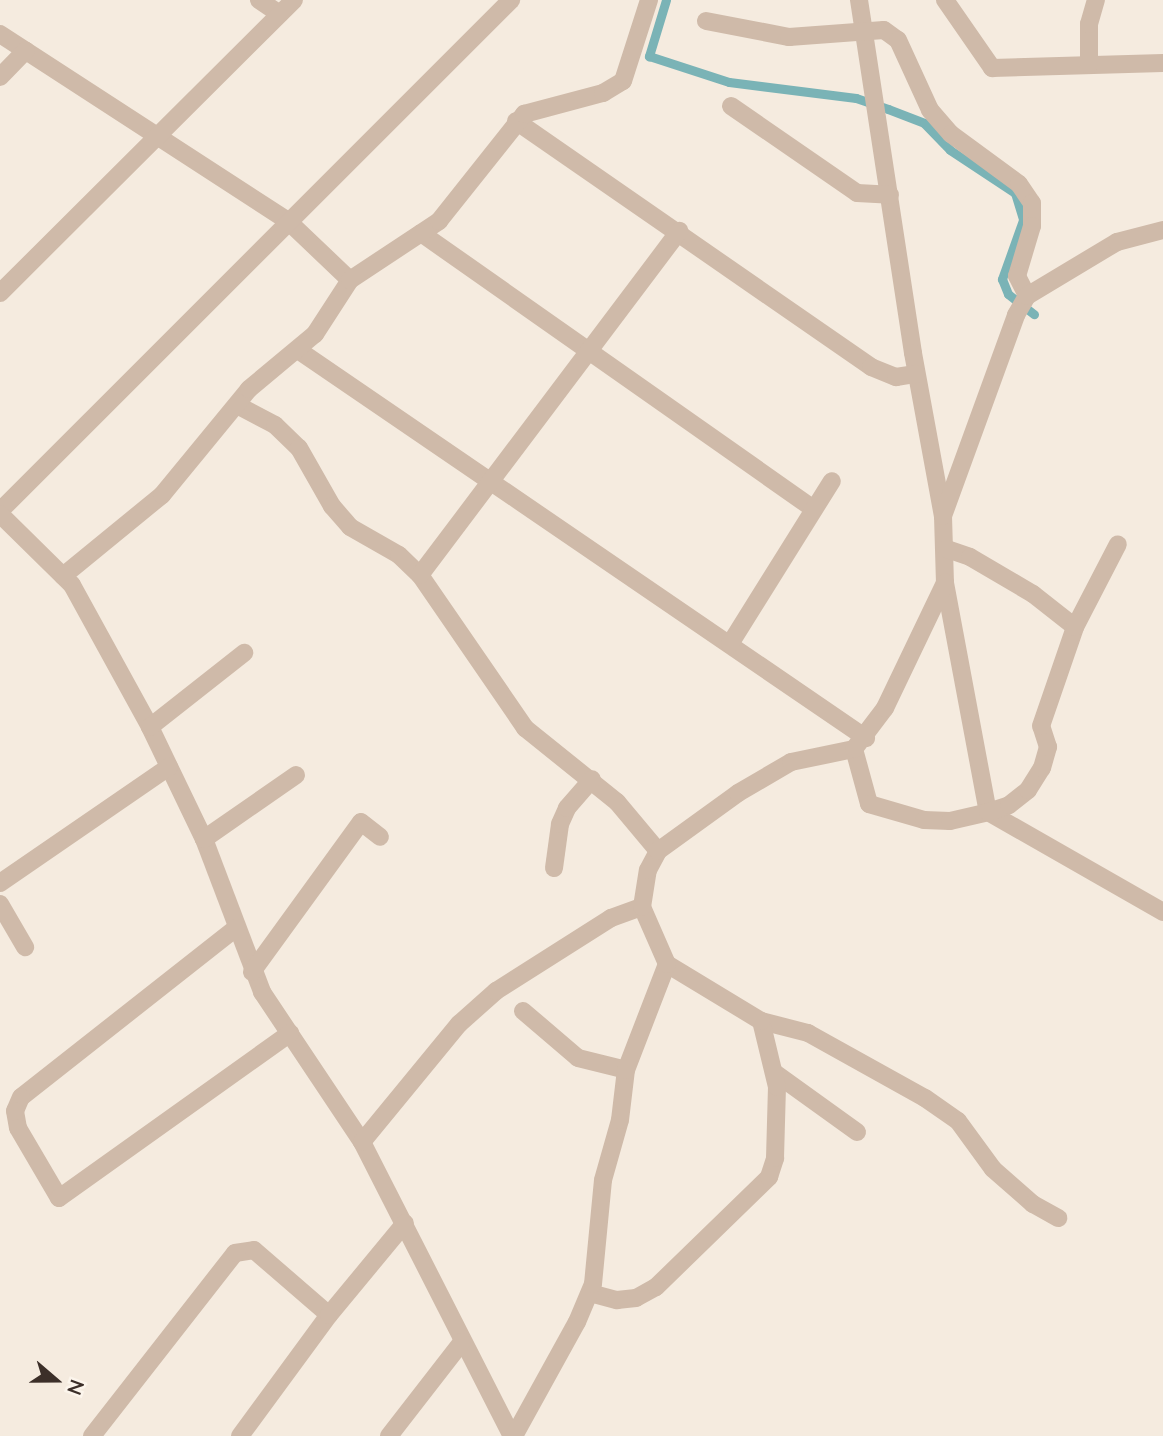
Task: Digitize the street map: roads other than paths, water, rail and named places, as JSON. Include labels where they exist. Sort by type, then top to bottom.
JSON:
[{"type":"street","points":[[259,0],[280,14]]},
{"type":"street","points":[[0,293],[294,0]]},
{"type":"street","points":[[511,0],[0,512],[63,576],[150,727],[204,839],[252,972],[289,1034],[362,1142],[405,1223],[461,1342],[513,1436],[536,1401],[590,1293],[600,1240],[603,1180],[620,1120],[626,1070],[667,964]]},
{"type":"street","points":[[63,576],[162,495],[237,405],[298,350],[329,315],[349,280],[421,233],[469,187],[516,121],[524,114],[603,93],[623,81],[649,0]]},
{"type":"street","points":[[859,0],[916,374],[943,516],[947,549],[945,583],[988,812],[1163,912]]},
{"type":"street","points":[[944,0],[992,68],[1163,63]]},
{"type":"street","points":[[1089,65],[1089,24],[1096,0]]},
{"type":"street","points":[[706,21],[789,37],[884,30],[898,40],[930,110],[951,134],[1019,184],[1032,203],[1032,226],[1017,276],[1027,296]]},
{"type":"street","points":[[0,34],[289,222],[349,280]]},
{"type":"street","points":[[0,77],[26,50]]},
{"type":"street","points":[[731,106],[857,193],[890,195]]},
{"type":"street","points":[[516,121],[679,231],[871,367],[896,377],[916,374]]},
{"type":"street","points":[[943,516],[1016,315],[1027,296],[1117,242],[1163,230]]},
{"type":"street","points":[[420,575],[679,231]]},
{"type":"street","points":[[421,233],[814,509]]},
{"type":"street","points":[[298,350],[730,644],[860,743]]},
{"type":"street","points":[[237,405],[275,425],[299,448],[332,506],[350,527],[399,555],[420,575],[525,727],[592,779],[658,851]]},
{"type":"street","points":[[730,644],[832,481]]},
{"type":"street","points":[[945,583],[860,743],[869,804],[924,820],[950,821],[1009,805],[1028,790],[1042,768],[1048,747],[1041,726],[1075,627],[1118,544]]},
{"type":"street","points":[[947,549],[970,557],[1022,588],[1075,627]]},
{"type":"street","points":[[150,727],[244,653]]},
{"type":"street","points":[[860,743],[791,762],[738,793],[658,851],[648,870],[642,907],[667,964],[761,1021],[808,1033],[925,1098],[958,1121],[993,1169],[1033,1203],[1058,1218]]},
{"type":"street","points":[[0,883],[169,767]]},
{"type":"street","points":[[204,839],[296,775]]},
{"type":"street","points":[[554,869],[560,824],[567,808],[592,779]]},
{"type":"street","points":[[252,972],[361,822],[380,837]]},
{"type":"street","points":[[0,904],[25,947]]},
{"type":"street","points":[[362,1142],[459,1024],[496,991],[579,937],[642,907]]},
{"type":"street","points":[[236,928],[21,1097],[16,1111],[18,1128],[59,1198],[289,1034]]},
{"type":"street","points":[[523,1012],[578,1058],[626,1070]]},
{"type":"street","points":[[590,1293],[617,1300],[636,1298],[656,1287],[769,1177],[775,1158],[775,1073],[761,1021]]},
{"type":"street","points":[[775,1073],[857,1132]]},
{"type":"street","points":[[240,1436],[330,1315],[405,1223]]},
{"type":"street","points":[[92,1436],[234,1253],[254,1250],[330,1315]]},
{"type":"street","points":[[389,1436],[461,1342]]},
{"type":"waterway","points":[[666,0],[649,56],[729,82],[856,98],[888,109],[924,123],[950,150],[1015,193],[1023,220],[1002,279],[1008,294],[1034,314]]}]
